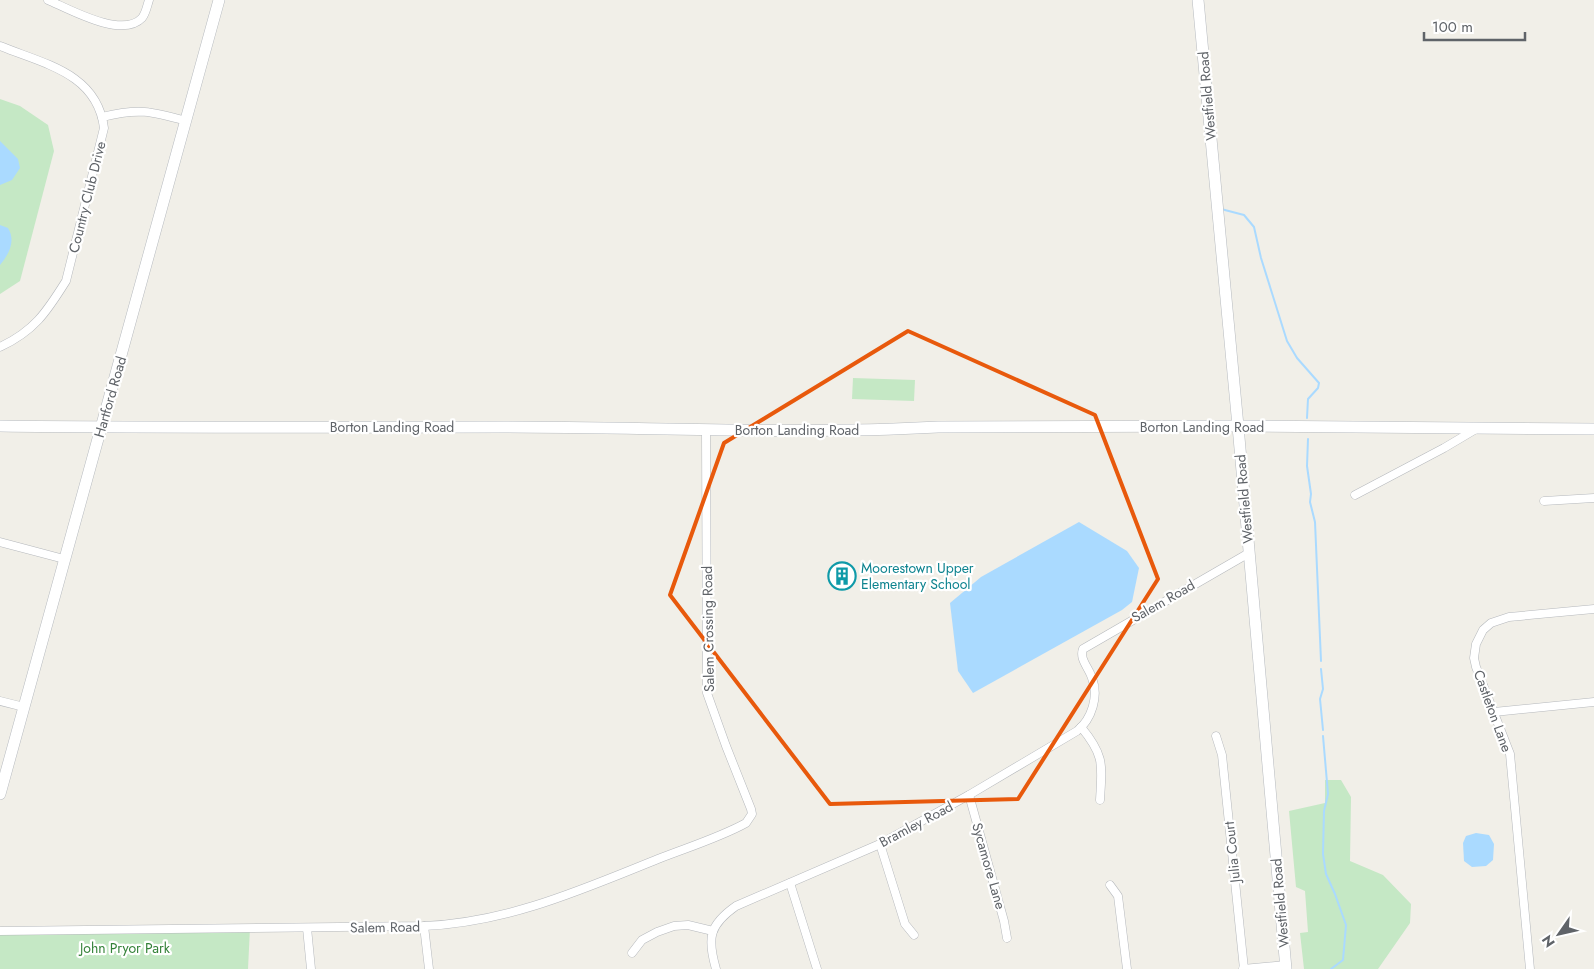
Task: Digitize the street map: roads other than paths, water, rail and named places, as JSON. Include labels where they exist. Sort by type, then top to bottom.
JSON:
[{"type":"street","points":[[48,0],[96,20],[119,26],[135,23],[141,18],[146,12],[149,0]]},
{"type":"street","name":"Hartford Road","points":[[0,794],[219,0]]},
{"type":"street","name":"Westfield Road","points":[[1198,0],[1286,967]]},
{"type":"street","name":"Country Club Drive","points":[[0,46],[52,67],[82,83],[94,97],[102,117],[103,135],[66,282],[36,324],[17,339],[0,347]]},
{"type":"street","points":[[102,117],[124,111],[138,110],[186,120]]},
{"type":"street","name":"Borton Landing Road","points":[[0,426],[506,427],[706,431],[894,430],[938,427],[1238,426],[1594,429]]},
{"type":"street","points":[[1355,495],[1476,429]]},
{"type":"street","name":"Salem Crossing Road","points":[[706,431],[707,693],[751,809],[750,819]]},
{"type":"street","points":[[1544,501],[1594,498]]},
{"type":"street","points":[[0,542],[64,559]]},
{"type":"street","name":"Salem Road","points":[[1081,727],[1091,712],[1095,693],[1094,680],[1082,653],[1086,646],[1249,553]]},
{"type":"street","name":"Castleton Lane","points":[[1530,969],[1510,754],[1476,667],[1474,648],[1477,639],[1486,626],[1496,620],[1509,617],[1594,609]]},
{"type":"street","points":[[0,701],[24,707]]},
{"type":"street","points":[[1494,712],[1594,702]]},
{"type":"street","points":[[1081,727],[1096,747],[1101,760],[1100,800]]},
{"type":"street","name":"Bramley Road","points":[[713,931],[722,916],[736,906],[880,844],[968,795],[1081,727]]},
{"type":"street","name":"Julia Court","points":[[1216,736],[1222,755],[1243,969]]},
{"type":"street","name":"Sycamore Lane","points":[[968,795],[1004,921],[1007,938]]},
{"type":"street","name":"Salem Road","points":[[0,931],[424,926],[477,920],[534,907],[742,826],[750,819]]},
{"type":"street","points":[[880,844],[905,924],[914,935]]},
{"type":"street","points":[[790,883],[817,969]]},
{"type":"street","points":[[1110,885],[1118,896],[1127,969]]},
{"type":"street","points":[[632,953],[642,940],[657,932],[674,926],[688,925],[713,931],[711,945],[716,969]]},
{"type":"street","points":[[424,926],[429,969]]},
{"type":"street","points":[[307,928],[311,969]]},
{"type":"street","points":[[1243,969],[1286,967]]},
{"type":"water","points":[[0,141],[18,159],[20,168],[12,180],[0,185]]},
{"type":"water","points":[[0,225],[8,228],[11,243],[9,252],[0,265]]},
{"type":"water","points":[[1079,522],[1127,551],[1139,568],[1132,602],[1122,610],[973,693],[958,671],[950,603],[981,577]]},
{"type":"water","points":[[1476,833],[1489,835],[1494,844],[1493,860],[1486,866],[1472,867],[1464,861],[1463,843],[1466,836]]},
{"type":"waterway","points":[[1221,209],[1244,215],[1254,227],[1261,258],[1287,341],[1297,358],[1319,383],[1318,388],[1308,399],[1307,418]]},
{"type":"waterway","points":[[1308,439],[1307,466],[1311,494],[1310,502],[1315,522],[1321,661]]},
{"type":"waterway","points":[[1321,669],[1323,689],[1320,699],[1323,730]]},
{"type":"waterway","points":[[1323,736],[1328,794],[1324,811],[1323,854],[1326,874],[1346,925],[1343,960],[1331,969]]},
{"type":"place","name":"Moorestown Upper Elementary School","points":[[842,576]]},
{"type":"park label","name":"John Pryor Park","points":[[125,948]]}]
